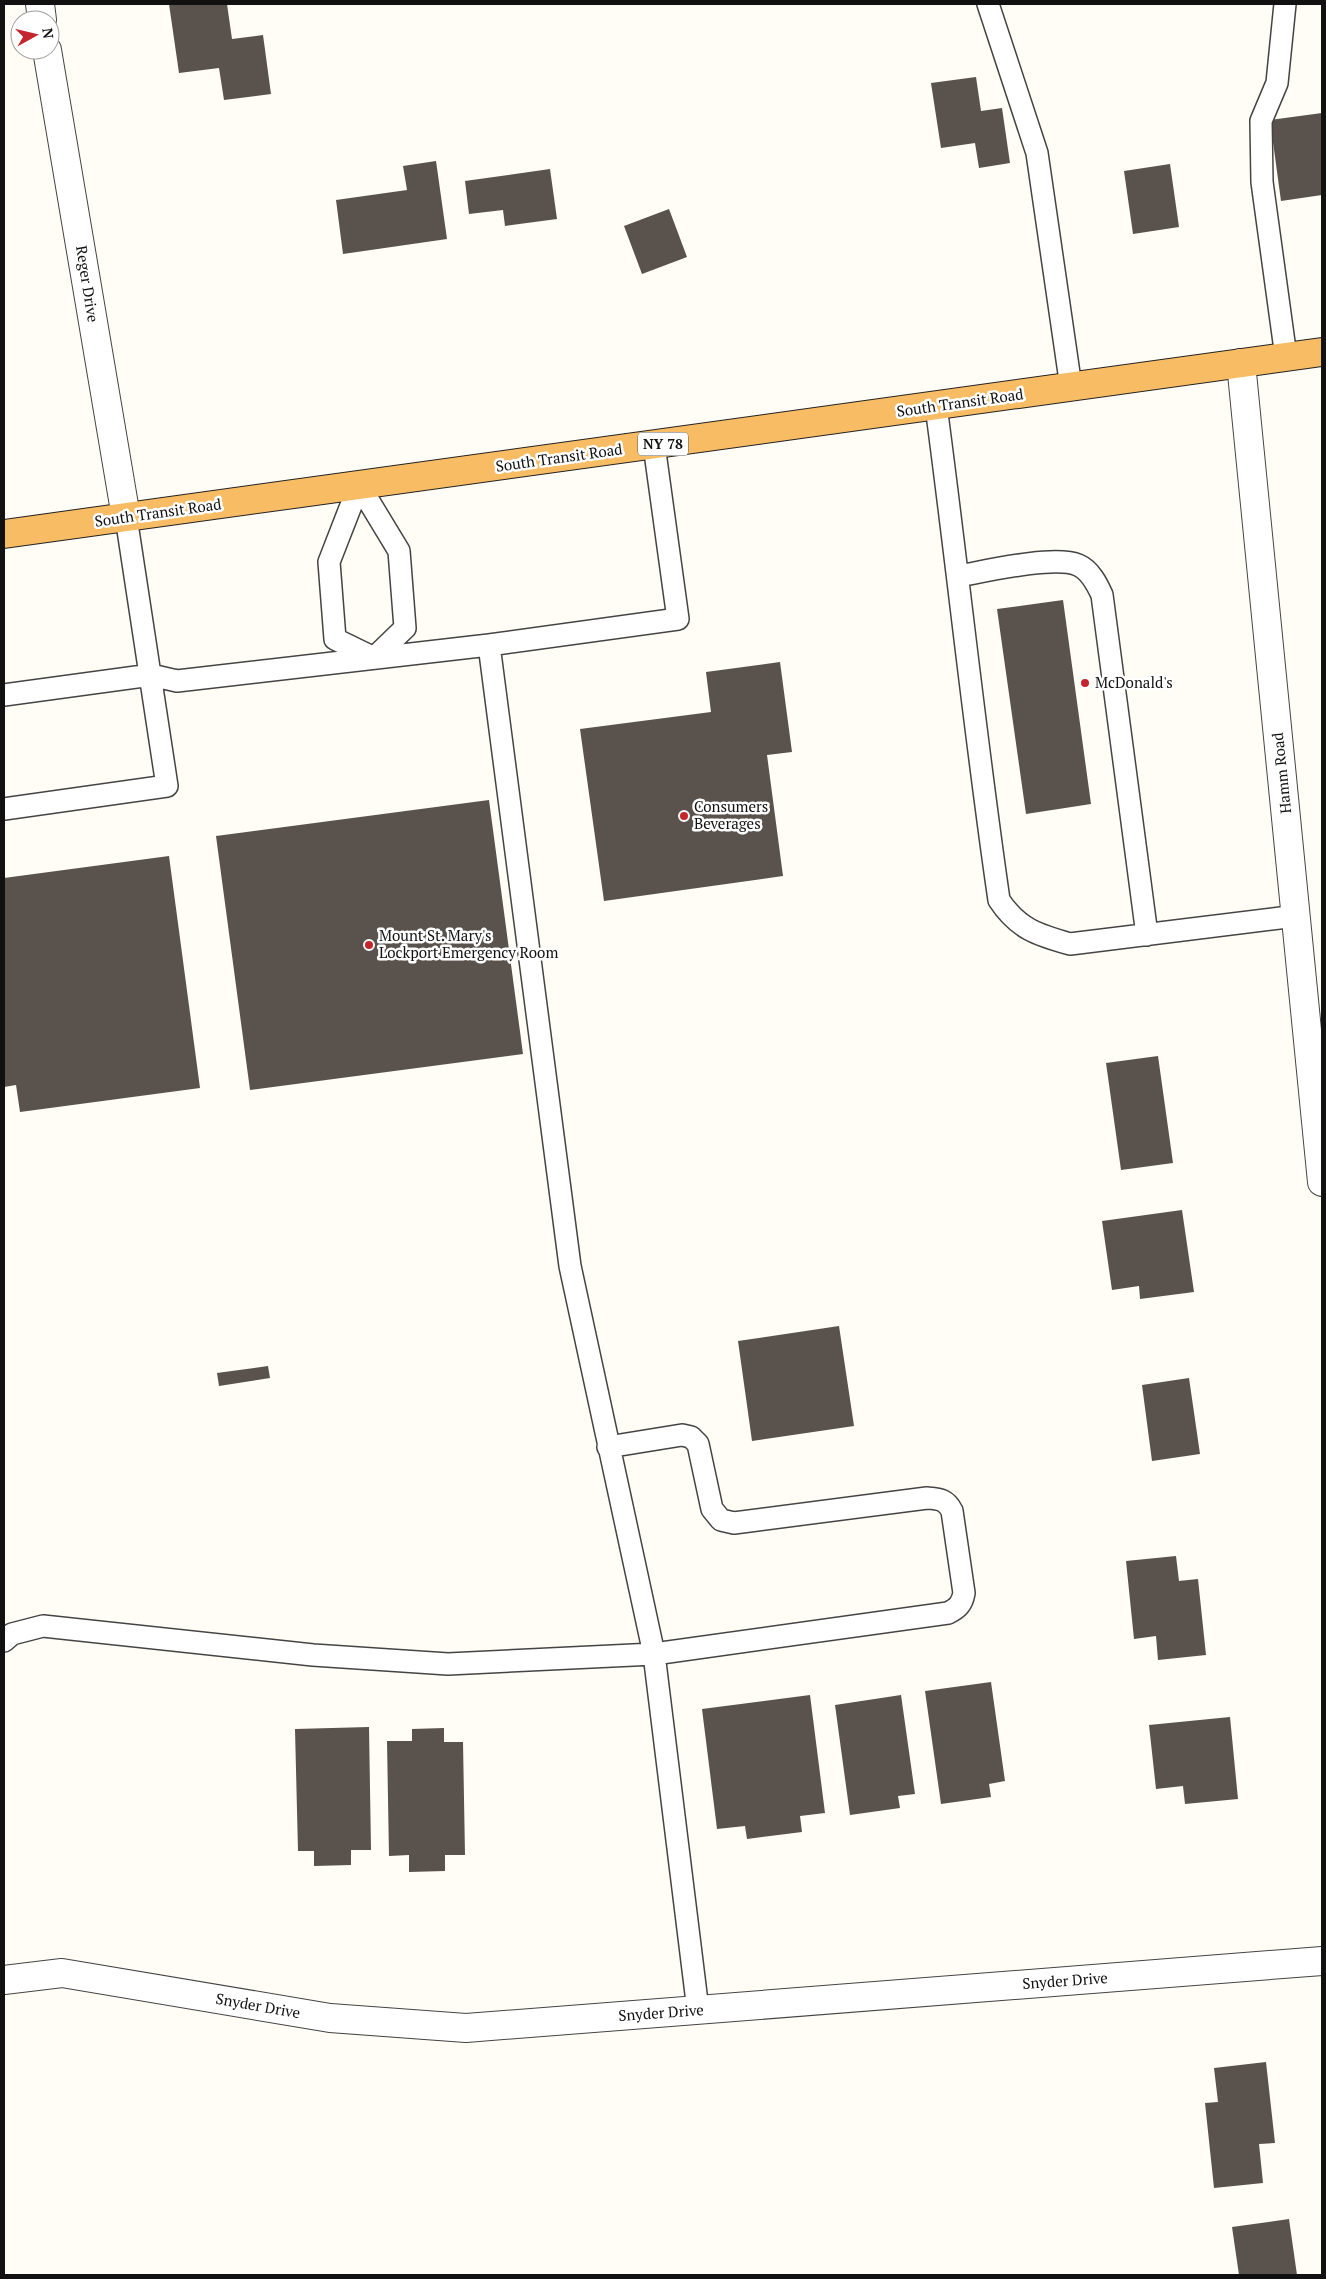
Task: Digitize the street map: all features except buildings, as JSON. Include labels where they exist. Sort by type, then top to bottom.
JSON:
[{"type":"highway","name":"South Transit Road","points":[[4,534],[1322,352]]},
{"type":"street","name":"Reger Drive","points":[[50,60],[126,517]]},
{"type":"street","name":"Hamm Road","points":[[1241,363],[1322,1182]]},
{"type":"street","name":"Snyder Drive","points":[[4,1980],[62,1973],[330,2018],[466,2028],[1322,1961]]},
{"type":"lane","points":[[988,4],[1037,153],[1071,387]]},
{"type":"lane","points":[[1285,4],[1277,83],[1261,121],[1262,182],[1286,357]]},
{"type":"lane","points":[[936,406],[959,576],[980,770],[999,900],[1020,925],[1036,934],[1070,944],[1296,916]]},
{"type":"lane","points":[[4,696],[151,675],[177,681],[490,645],[678,619],[654,445]]},
{"type":"lane","points":[[359,485],[329,562],[335,639],[374,658]]},
{"type":"lane","points":[[359,485],[399,551],[405,628],[374,658]]},
{"type":"lane","points":[[4,808],[167,786],[126,517]]},
{"type":"lane","points":[[959,576],[1041,563],[1062,562],[1078,565],[1098,585],[1102,595],[1147,935]]},
{"type":"lane","points":[[490,645],[570,1266],[654,1654],[698,2010]]},
{"type":"lane","points":[[4,1641],[12,1634],[43,1626],[313,1655],[448,1664],[654,1654],[953,1611],[962,1602],[964,1593],[952,1511],[948,1504],[940,1499],[927,1498],[734,1523],[721,1520],[712,1509],[698,1444],[691,1436],[682,1435],[608,1447]]},
{"type":"place","name":"McDonald's","points":[[1085,683]]},
{"type":"place","name":"Consumers Beverages","points":[[684,816]]},
{"type":"place","name":"Mount St. Mary's Lockport Emergency Room","points":[[369,945]]}]
